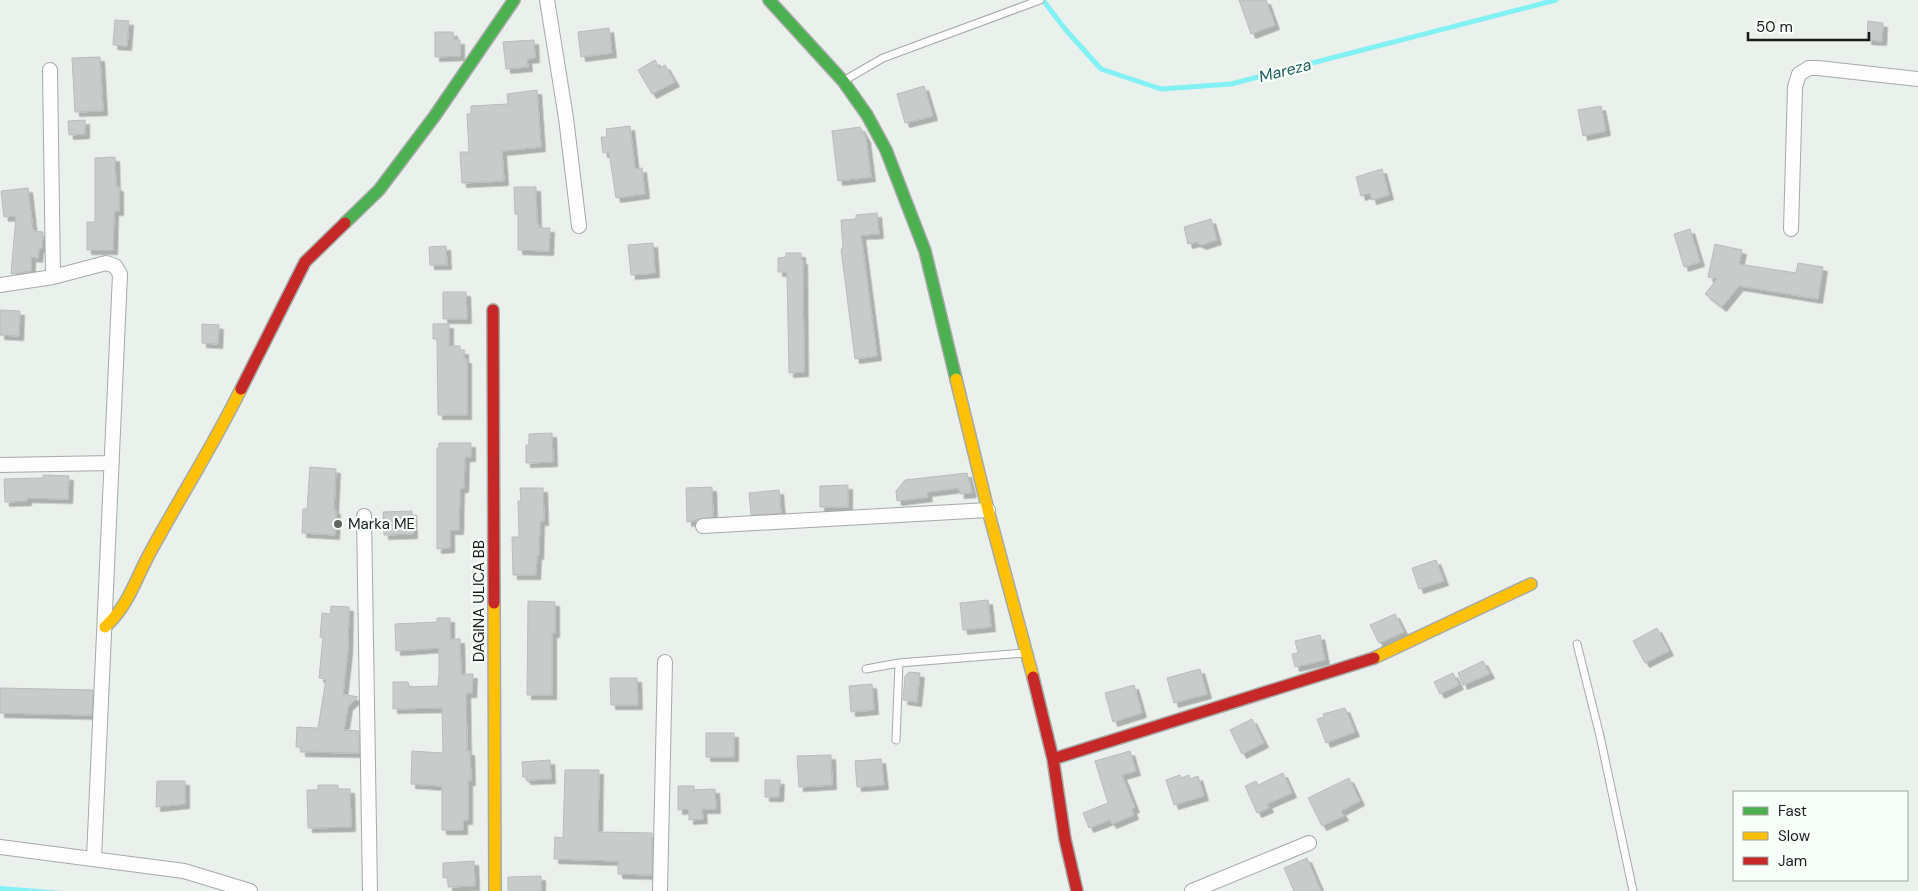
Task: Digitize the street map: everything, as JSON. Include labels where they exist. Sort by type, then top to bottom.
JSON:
[{"type":"street","points":[[105,627],[118,614],[129,597],[182,494],[234,404],[305,262],[378,190],[434,117],[514,0]]},
{"type":"street","points":[[548,0],[566,118],[579,226]]},
{"type":"street","points":[[769,0],[843,81],[867,115],[886,150],[925,251],[988,510],[1028,653],[1053,759],[1064,839],[1077,891]]},
{"type":"street","points":[[1792,229],[1795,87],[1799,74],[1809,68],[1818,68],[1918,79]]},
{"type":"street","points":[[50,70],[53,276]]},
{"type":"street","points":[[0,285],[53,276],[106,263],[115,266],[120,274],[94,858]]},
{"type":"street","name":"DAGINA ULICA BB","points":[[493,310],[495,891]]},
{"type":"street","points":[[0,464],[112,463]]},
{"type":"street","points":[[703,526],[988,510]]},
{"type":"street","points":[[364,516],[370,891]]},
{"type":"street","points":[[1053,759],[1361,663],[1392,651],[1531,584]]},
{"type":"street","points":[[660,891],[665,662]]},
{"type":"street","points":[[1192,891],[1309,843]]},
{"type":"street","points":[[0,847],[184,871],[250,891]]},
{"type":"lane","points":[[843,81],[883,58],[1038,1]]},
{"type":"lane","points":[[1577,644],[1600,736],[1633,891]]},
{"type":"lane","points":[[866,669],[899,664],[1028,653]]},
{"type":"lane","points":[[896,740],[899,664]]},
{"type":"water","points":[[0,886],[63,891],[0,891]]},
{"type":"building","points":[[1239,0],[1266,0],[1275,25],[1251,34]]},
{"type":"building","points":[[115,20],[129,21],[127,46],[113,45]]},
{"type":"building","points":[[1868,21],[1883,23],[1882,41],[1867,40]]},
{"type":"building","points":[[609,28],[612,53],[581,57],[578,32]]},
{"type":"building","points":[[435,32],[453,32],[454,40],[460,40],[460,56],[435,57]]},
{"type":"building","points":[[534,40],[535,58],[527,59],[528,67],[506,69],[503,42]]},
{"type":"building","points":[[100,57],[103,111],[75,112],[72,58]]},
{"type":"building","points":[[655,60],[659,68],[665,65],[675,82],[652,94],[638,70]]},
{"type":"building","points":[[924,86],[933,116],[905,123],[897,94]]},
{"type":"building","points":[[537,90],[541,147],[502,151],[504,181],[462,183],[460,152],[469,152],[467,114],[471,114],[471,106],[508,104],[507,94]]},
{"type":"building","points":[[1601,106],[1606,131],[1583,136],[1578,110]]},
{"type":"building","points":[[85,120],[85,134],[69,135],[68,121]]},
{"type":"building","points":[[630,126],[635,169],[642,168],[645,194],[616,198],[609,152],[603,153],[601,137],[607,137],[606,129]]},
{"type":"building","points":[[860,127],[866,138],[871,177],[838,181],[832,131]]},
{"type":"building","points":[[115,157],[116,187],[119,187],[119,211],[114,211],[113,250],[87,250],[87,222],[95,222],[95,158]]},
{"type":"building","points":[[1382,169],[1389,195],[1372,200],[1370,193],[1361,196],[1356,177]]},
{"type":"building","points":[[514,187],[536,187],[537,224],[539,224],[539,228],[550,228],[549,251],[518,250],[518,214],[515,214]]},
{"type":"building","points":[[28,188],[33,231],[43,232],[42,248],[39,248],[38,258],[31,257],[31,271],[11,274],[16,216],[4,217],[1,191]]},
{"type":"building","points":[[877,213],[879,234],[861,235],[877,356],[855,359],[841,249],[843,249],[841,220],[856,219],[856,215]]},
{"type":"building","points":[[1211,219],[1217,240],[1202,245],[1196,242],[1188,244],[1184,227]]},
{"type":"building","points":[[1690,229],[1700,262],[1684,267],[1674,234]]},
{"type":"building","points":[[653,243],[655,273],[631,275],[628,245]]},
{"type":"building","points":[[1715,244],[1742,250],[1739,264],[1796,273],[1798,263],[1823,267],[1818,299],[1739,286],[1722,307],[1705,294],[1717,279],[1708,277]]},
{"type":"building","points":[[446,246],[447,265],[430,265],[429,247]]},
{"type":"building","points":[[786,253],[801,253],[801,260],[803,260],[804,372],[789,373],[787,272],[778,272],[778,258],[786,257]]},
{"type":"building","points":[[443,292],[466,292],[467,319],[443,319]]},
{"type":"building","points":[[0,310],[20,311],[19,336],[0,335]]},
{"type":"building","points":[[202,324],[219,325],[218,344],[202,343]]},
{"type":"building","points":[[433,324],[449,324],[449,346],[460,346],[460,350],[464,350],[464,359],[467,359],[467,415],[438,415],[437,339],[433,339]]},
{"type":"building","points":[[552,433],[553,462],[526,463],[526,445],[529,445],[529,434]]},
{"type":"building","points":[[439,443],[471,443],[471,457],[465,457],[464,488],[460,488],[459,530],[450,530],[450,548],[437,549],[437,448],[439,448]]},
{"type":"building","points":[[310,467],[336,469],[335,535],[302,533],[303,509],[307,509]]},
{"type":"building","points":[[967,473],[972,493],[960,494],[959,488],[927,492],[928,497],[897,501],[896,491],[905,480]]},
{"type":"building","points":[[43,475],[69,476],[68,499],[27,498],[27,501],[5,502],[4,479],[43,478]]},
{"type":"building","points":[[848,485],[848,507],[820,507],[820,486]]},
{"type":"building","points":[[712,487],[713,517],[687,522],[686,488]]},
{"type":"building","points":[[520,488],[543,488],[544,521],[540,521],[539,555],[537,555],[536,575],[513,575],[512,537],[519,537],[518,501],[521,501]]},
{"type":"building","points":[[779,490],[781,513],[751,515],[749,493]]},
{"type":"building","points":[[412,511],[413,534],[384,535],[383,512]]},
{"type":"building","points":[[1436,560],[1444,581],[1419,589],[1412,568]]},
{"type":"building","points":[[988,600],[991,627],[963,630],[960,603]]},
{"type":"building","points":[[528,601],[555,602],[555,633],[552,633],[552,695],[527,695]]},
{"type":"building","points":[[331,606],[349,607],[348,650],[343,694],[358,697],[348,706],[344,730],[359,731],[359,753],[301,752],[301,747],[296,747],[297,727],[318,728],[326,679],[319,678],[323,637],[320,637],[322,613],[330,614]]},
{"type":"building","points":[[1395,614],[1404,632],[1379,643],[1370,625]]},
{"type":"building","points":[[437,618],[450,618],[450,639],[460,639],[461,674],[473,674],[472,693],[466,693],[467,751],[470,751],[471,781],[468,781],[468,820],[463,820],[463,830],[442,830],[442,786],[411,784],[412,751],[443,753],[442,708],[393,709],[393,682],[408,682],[409,687],[438,686],[439,674],[439,648],[396,651],[395,624],[437,622]]},
{"type":"building","points":[[1657,628],[1669,651],[1645,663],[1633,641]]},
{"type":"building","points":[[1320,635],[1325,660],[1295,667],[1292,654],[1298,653],[1295,641]]},
{"type":"building","points":[[1483,661],[1490,674],[1463,685],[1458,673]]},
{"type":"building","points":[[1200,669],[1207,694],[1174,703],[1167,678]]},
{"type":"building","points":[[909,672],[920,673],[917,702],[903,700],[905,676]]},
{"type":"building","points":[[1453,673],[1459,685],[1440,694],[1434,682]]},
{"type":"building","points":[[610,678],[637,678],[638,705],[611,705]]},
{"type":"building","points":[[872,684],[874,710],[851,712],[849,686]]},
{"type":"building","points":[[1134,685],[1142,713],[1113,722],[1105,693]]},
{"type":"building","points":[[0,688],[93,690],[92,715],[0,713]]},
{"type":"building","points":[[1345,708],[1355,732],[1326,743],[1317,719],[1324,717],[1323,714]]},
{"type":"building","points":[[1252,719],[1264,743],[1242,754],[1230,730]]},
{"type":"building","points":[[706,733],[734,733],[734,757],[706,757]]},
{"type":"building","points":[[1130,751],[1136,771],[1122,775],[1135,808],[1132,809],[1134,815],[1112,824],[1110,820],[1089,828],[1083,813],[1108,803],[1095,761]]},
{"type":"building","points":[[831,755],[832,785],[799,787],[797,756]]},
{"type":"building","points":[[881,759],[884,785],[857,787],[855,761]]},
{"type":"building","points":[[550,760],[551,779],[526,780],[526,777],[523,777],[522,762]]},
{"type":"building","points":[[565,770],[599,770],[598,832],[652,833],[652,875],[618,874],[618,861],[554,859],[555,837],[563,838]]},
{"type":"building","points":[[1283,773],[1292,793],[1267,804],[1269,808],[1257,813],[1245,786],[1256,781],[1258,785]]},
{"type":"building","points":[[1180,775],[1181,778],[1189,775],[1190,779],[1198,776],[1204,796],[1174,805],[1166,780]]},
{"type":"building","points":[[1349,778],[1360,801],[1341,811],[1344,816],[1322,826],[1308,798]]},
{"type":"building","points":[[765,780],[780,780],[779,797],[765,797]]},
{"type":"building","points":[[157,781],[185,781],[185,804],[156,807]]},
{"type":"building","points":[[318,785],[338,785],[338,789],[350,789],[351,827],[308,828],[307,790],[318,790]]},
{"type":"building","points":[[678,786],[694,786],[694,790],[715,789],[716,809],[702,809],[703,819],[689,820],[689,809],[678,810]]},
{"type":"building","points":[[1307,858],[1321,891],[1294,891],[1284,868]]},
{"type":"building","points":[[474,861],[475,886],[448,887],[448,877],[443,878],[443,863]]},
{"type":"building","points":[[541,876],[541,891],[508,891],[508,877]]},
{"type":"waterway","name":"Mareza","points":[[1043,0],[1065,29],[1101,69],[1161,89],[1231,84],[1556,0]]},
{"type":"traffic: fast","points":[[345,223],[379,190],[434,117],[514,0]]},
{"type":"traffic: fast","points":[[769,0],[843,81],[867,115],[886,150],[925,251],[956,379]]},
{"type":"traffic: slow","points":[[956,379],[988,510],[1033,677]]},
{"type":"traffic: slow","points":[[105,627],[127,600],[152,549],[209,450],[241,389]]},
{"type":"traffic: slow","points":[[1374,658],[1531,584]]},
{"type":"traffic: slow","points":[[494,603],[495,891]]},
{"type":"traffic: jam","points":[[241,389],[305,262],[345,223]]},
{"type":"traffic: jam","points":[[493,310],[494,603]]},
{"type":"traffic: jam","points":[[1053,759],[1374,658]]},
{"type":"traffic: jam","points":[[1033,677],[1053,759],[1065,839],[1077,891]]},
{"type":"place","name":"Marka ME","points":[[338,524]]}]
